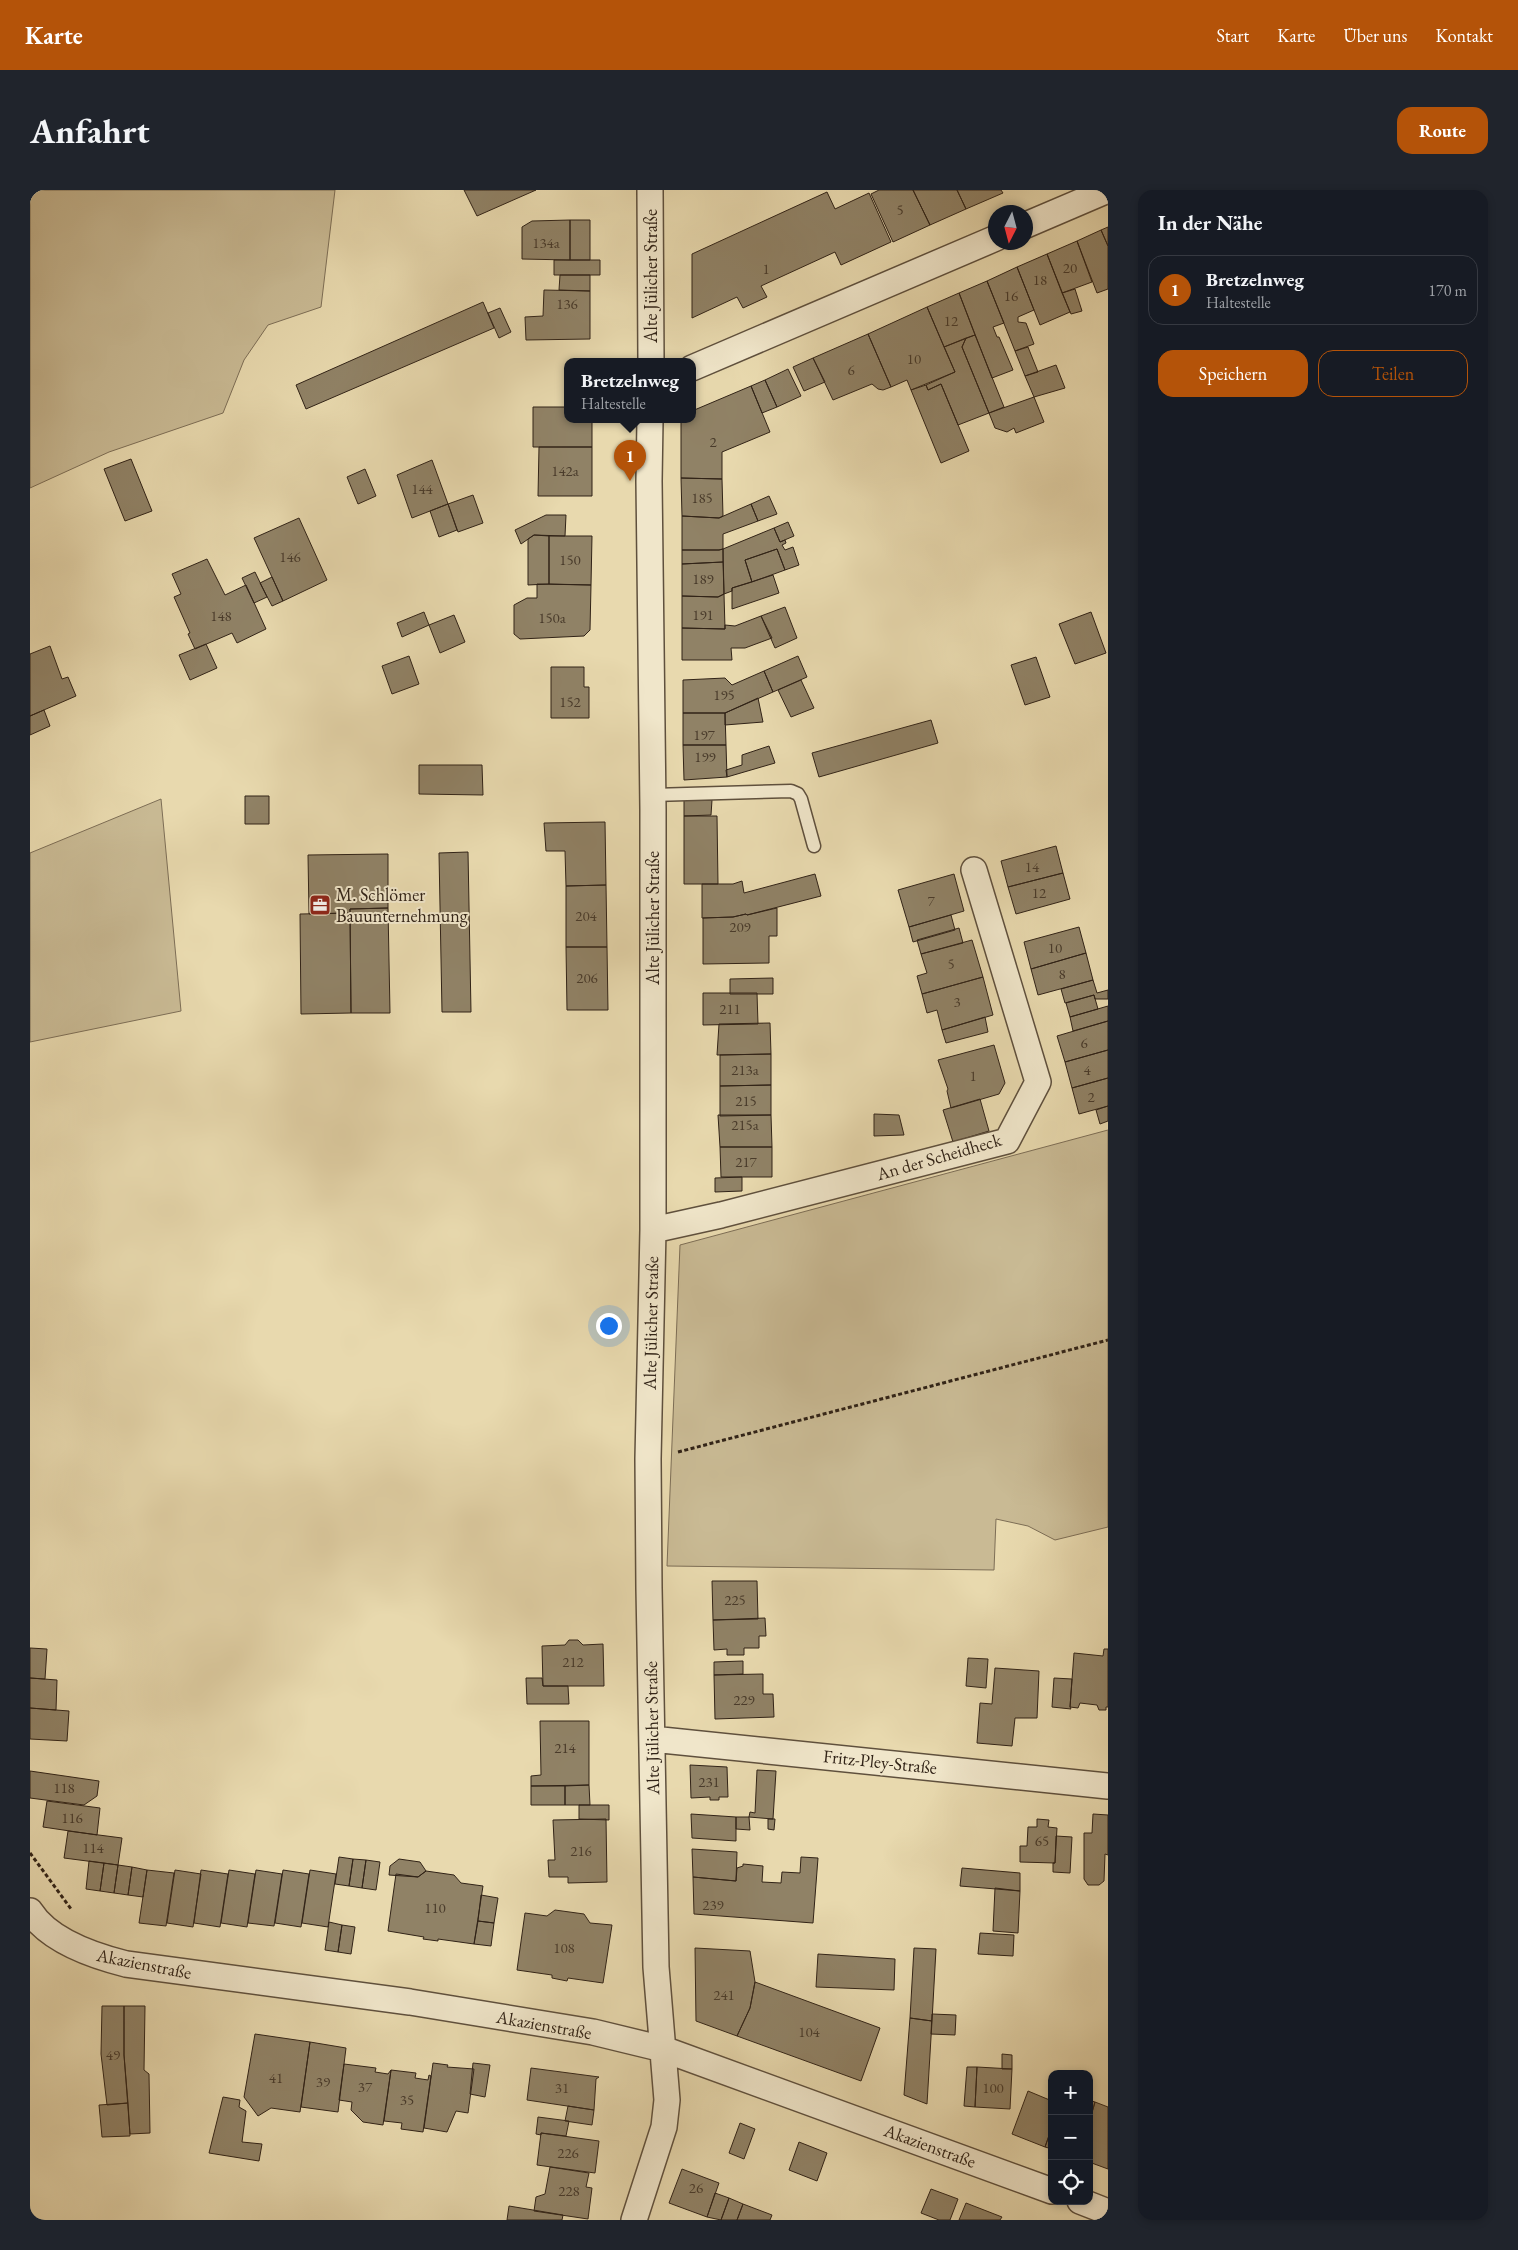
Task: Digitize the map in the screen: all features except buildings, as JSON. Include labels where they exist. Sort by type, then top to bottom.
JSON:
[{"type":"street","name":"Alte Jülicher Straße","points":[[650,190],[651,358]]},
{"type":"street","points":[[1033,222],[1108,190]]},
{"type":"street","points":[[696,366],[988,241]]},
{"type":"street","name":"Alte Jülicher Straße","points":[[634,2220],[664,2127],[667,2100],[656,1967],[648,1459],[653,1230],[653,795],[650,423]]},
{"type":"street","name":"An der Scheidheck","points":[[653,1230],[730,1213],[1007,1141],[1038,1082],[974,870]]},
{"type":"street","name":"Fritz-Pley-Straße","points":[[652,1739],[1108,1786]]},
{"type":"street","name":"Akazienstraße","points":[[30,1911],[59,1938],[95,1956],[126,1964],[410,2002],[593,2032],[663,2049],[1048,2190]]},
{"type":"street","points":[[1090,2205],[1108,2212]]},
{"type":"lane","points":[[653,795],[791,791],[798,794],[814,846]]},
{"type":"path","points":[[648,1459],[1108,1340]]},
{"type":"shaded area","points":[[30,190],[335,190],[321,307],[268,325],[244,360],[223,413],[109,452],[30,488]]},
{"type":"shaded area","points":[[161,799],[181,1011],[30,1042],[30,853]]},
{"type":"shaded area","points":[[1108,1130],[1108,1527],[1055,1540],[1028,1526],[996,1519],[994,1570],[667,1566],[680,1245]]},
{"type":"place","name":"Bretzelnweg","points":[[630,481]]},
{"type":"place","name":"M. Schlömer Bauunternehmung","points":[[320,905]]}]
